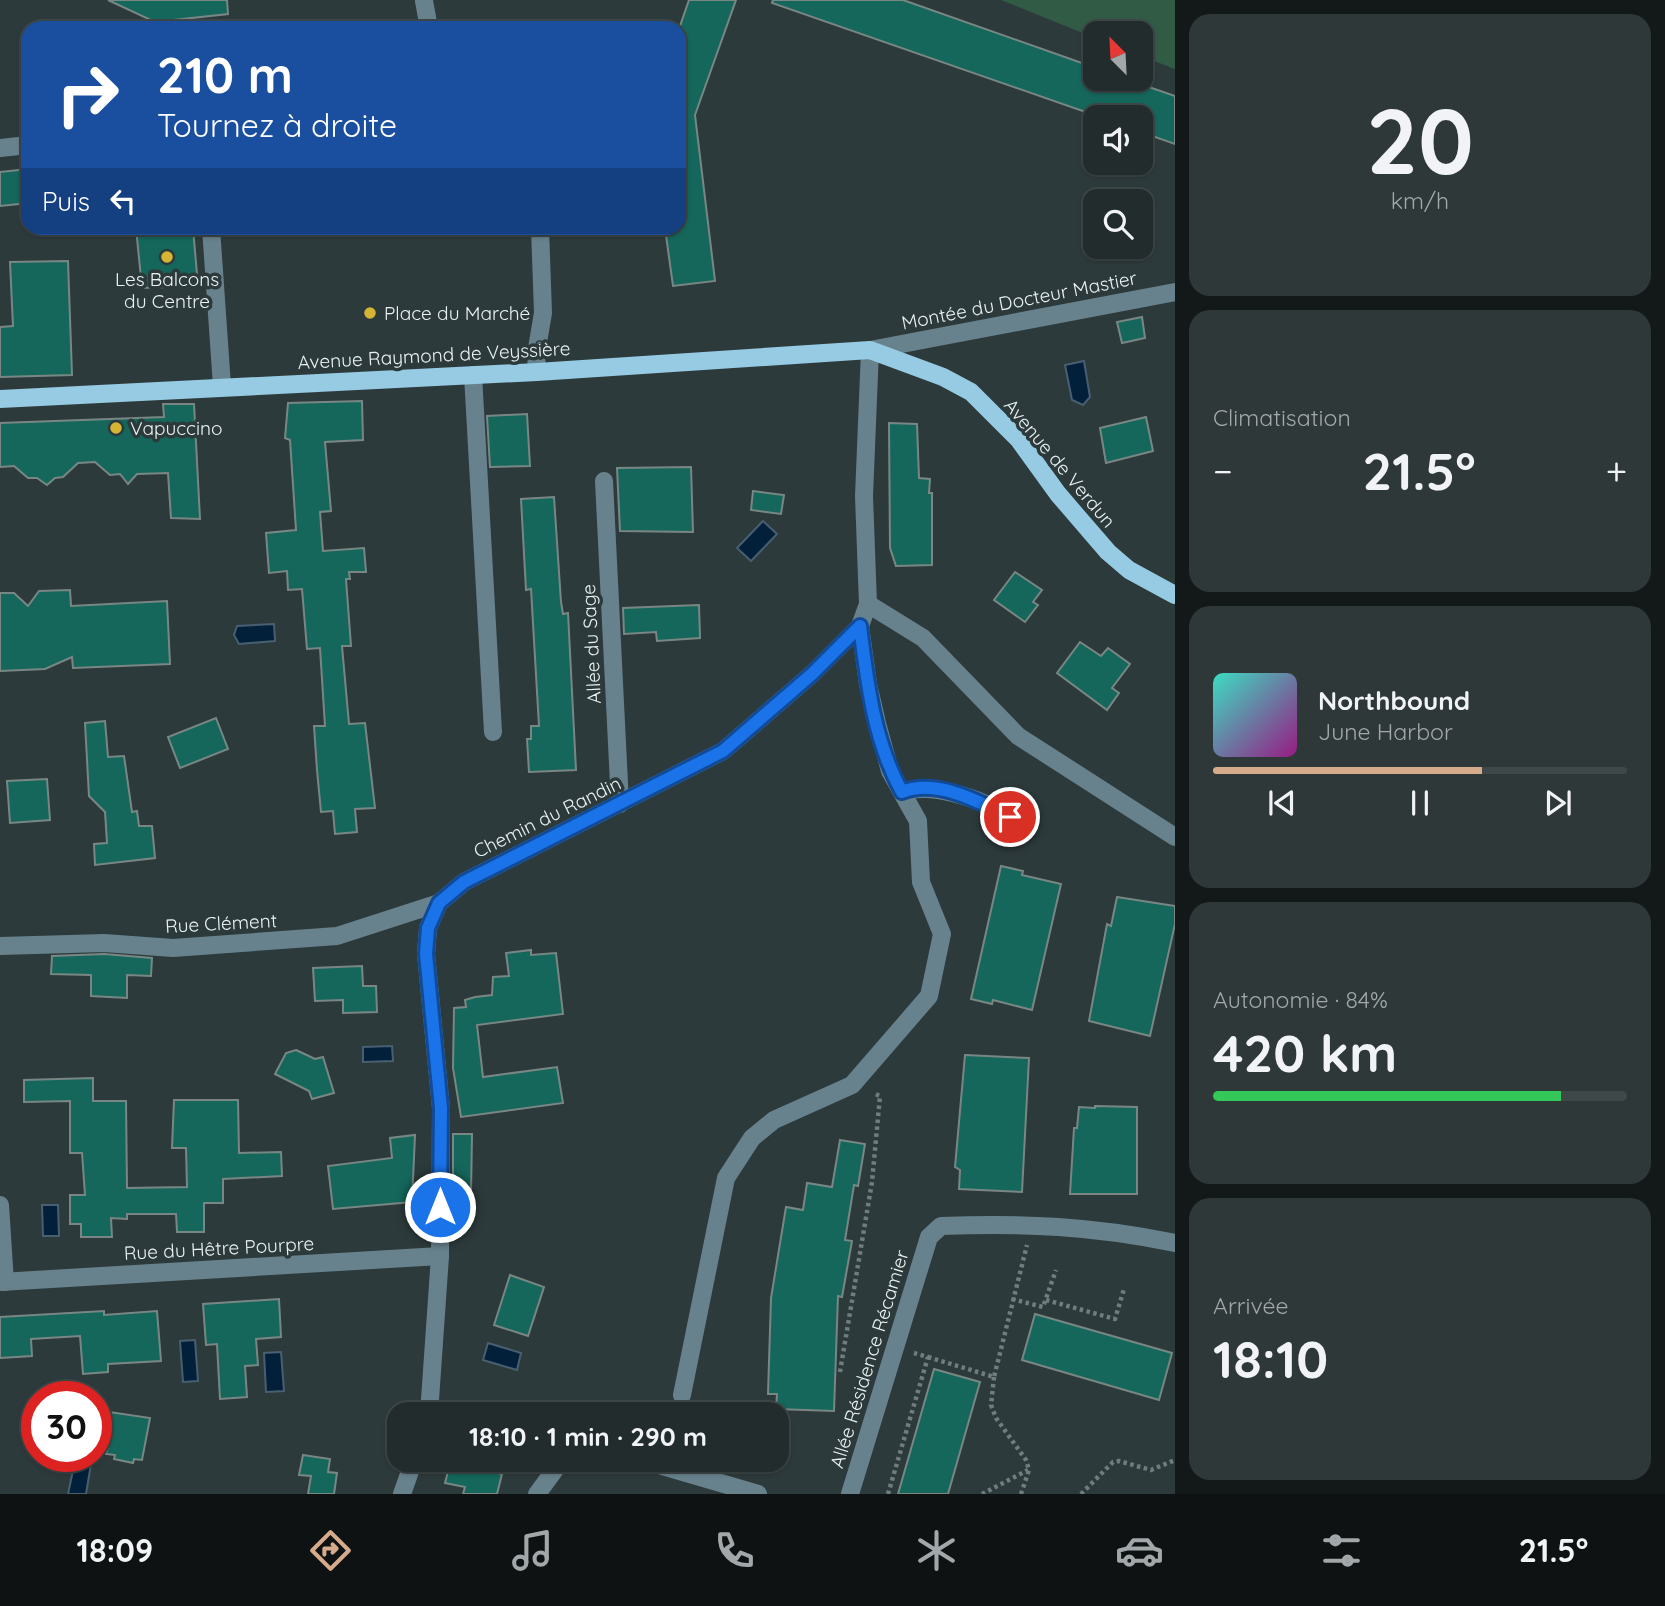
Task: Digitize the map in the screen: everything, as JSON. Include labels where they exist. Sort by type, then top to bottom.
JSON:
[{"type":"main road","name":"Avenue Raymond de Veyssière","points":[[0,399],[537,372],[870,350]]},
{"type":"main road","name":"Avenue de Verdun","points":[[870,350],[943,377],[971,392],[1025,447],[1067,505],[1108,552],[1129,570],[1175,595]]},
{"type":"street","points":[[424,1],[428,21]]},
{"type":"street","points":[[0,148],[21,146]]},
{"type":"street","points":[[211,235],[222,386]]},
{"type":"street","points":[[537,372],[536,354],[543,313],[541,235]]},
{"type":"street","name":"Montée du Docteur Mastier","points":[[870,350],[1175,292]]},
{"type":"street","name":"Chemin du Randin","points":[[439,903],[464,882],[723,751],[812,674],[860,626],[868,604],[864,496],[870,350]]},
{"type":"street","points":[[473,375],[493,732]]},
{"type":"street","name":"Allée du Sage","points":[[604,481],[620,804]]},
{"type":"street","points":[[868,604],[923,638],[1018,736],[1175,837]]},
{"type":"street","points":[[682,1395],[726,1178],[752,1138],[774,1120],[852,1085],[929,996],[942,934],[921,882],[918,821],[890,771],[877,723],[868,684],[860,626]]},
{"type":"street","points":[[902,792],[915,787],[971,797],[1010,817],[1014,824]]},
{"type":"street","points":[[430,1402],[440,1256],[441,1108],[426,954],[428,928],[439,903]]},
{"type":"street","name":"Rue Clément","points":[[0,946],[104,943],[173,948],[337,936],[439,903]]},
{"type":"street","points":[[0,1205],[3,1282]]},
{"type":"street","name":"Allée Résidence Récamier","points":[[850,1494],[929,1237],[941,1226],[1024,1223],[1129,1233],[1175,1243]]},
{"type":"street","name":"Rue du Hêtre Pourpre","points":[[3,1282],[440,1256]]},
{"type":"street","points":[[402,1494],[410,1472]]},
{"type":"street","points":[[537,1494],[553,1472]]},
{"type":"street","points":[[683,1472],[758,1494]]},
{"type":"path","points":[[840,1372],[872,1182],[880,1096],[852,1085]]},
{"type":"path","points":[[1021,1494],[1029,1470],[1026,1460],[996,1418],[991,1405],[1012,1299],[1027,1244]]},
{"type":"path","points":[[1012,1299],[1043,1307],[1056,1269]]},
{"type":"path","points":[[1046,1300],[1115,1319],[1124,1289]]},
{"type":"path","points":[[896,1347],[995,1377]]},
{"type":"path","points":[[888,1494],[928,1357]]},
{"type":"path","points":[[1081,1494],[1113,1462],[1119,1461],[1151,1470],[1175,1460]]},
{"type":"path","points":[[982,1494],[1029,1470]]},
{"type":"green space","points":[[1001,0],[1175,0],[1175,69],[1153,61],[1153,21],[1083,21],[1083,33]]},
{"type":"water","points":[[1084,361],[1090,397],[1083,405],[1072,400],[1065,365]]},
{"type":"water","points":[[763,521],[777,534],[751,561],[737,548]]},
{"type":"water","points":[[274,624],[275,641],[239,644],[234,635],[237,626]]},
{"type":"water","points":[[392,1046],[393,1061],[363,1062],[363,1047]]},
{"type":"water","points":[[42,1205],[58,1205],[59,1236],[43,1236]]},
{"type":"water","points":[[195,1340],[198,1381],[183,1382],[180,1341]]},
{"type":"water","points":[[488,1343],[521,1353],[517,1370],[483,1360]]},
{"type":"water","points":[[281,1352],[284,1391],[266,1392],[264,1353]]},
{"type":"water","points":[[73,1472],[90,1472],[86,1494],[68,1494]]},
{"type":"building","points":[[108,0],[227,0],[228,14],[153,21]]},
{"type":"building","points":[[689,0],[736,0],[695,115],[715,281],[673,286],[666,235],[686,235],[686,21],[682,21]]},
{"type":"building","points":[[773,0],[903,0],[1083,63],[1083,91],[1153,91],[1153,88],[1175,96],[1175,144],[1153,136],[1153,105],[1083,105],[1083,111],[772,3]]},
{"type":"building","points":[[21,170],[21,204],[0,206],[0,172]]},
{"type":"building","name":"Les Balcons du Centre","points":[[137,235],[194,235],[198,286],[142,288]]},
{"type":"building","points":[[68,261],[72,375],[0,377],[0,327],[13,326],[10,262]]},
{"type":"building","points":[[1142,317],[1145,338],[1122,343],[1117,322]]},
{"type":"building","points":[[362,401],[363,440],[325,442],[331,511],[320,512],[323,551],[364,548],[366,572],[349,572],[350,579],[346,579],[351,646],[342,646],[349,724],[365,723],[375,808],[355,809],[357,832],[335,834],[333,811],[321,812],[317,770],[314,726],[325,726],[320,648],[307,649],[302,589],[288,590],[287,571],[269,573],[266,533],[296,530],[290,440],[285,438],[288,403]]},
{"type":"building","points":[[163,404],[194,404],[200,519],[171,518],[168,473],[137,474],[128,484],[120,474],[110,475],[95,462],[78,463],[63,477],[55,478],[47,485],[37,478],[28,478],[14,466],[0,467],[0,423],[164,417]]},
{"type":"building","points":[[527,414],[530,466],[490,467],[487,416]]},
{"type":"building","points":[[1146,417],[1153,451],[1106,463],[1100,428]]},
{"type":"building","points":[[889,423],[917,424],[919,478],[930,479],[929,493],[932,493],[932,565],[896,566],[890,548]]},
{"type":"building","points":[[691,467],[693,532],[620,531],[617,468]]},
{"type":"building","points":[[753,491],[784,495],[781,514],[751,510]]},
{"type":"building","points":[[554,497],[561,602],[563,614],[568,613],[576,770],[529,772],[527,739],[531,739],[531,726],[539,726],[531,589],[526,590],[521,499]]},
{"type":"building","points":[[1015,572],[1042,590],[1033,602],[1038,605],[1025,622],[994,600]]},
{"type":"building","points":[[70,590],[71,606],[167,601],[170,664],[73,668],[72,657],[45,669],[0,671],[0,593],[14,593],[28,606],[39,591]]},
{"type":"building","points":[[699,605],[700,638],[657,641],[656,632],[624,634],[623,608]]},
{"type":"building","points":[[1080,642],[1101,656],[1108,648],[1130,664],[1112,688],[1119,693],[1107,710],[1057,673]]},
{"type":"building","points":[[216,718],[228,749],[180,768],[168,737]]},
{"type":"building","points":[[105,721],[108,757],[124,756],[132,812],[137,811],[139,826],[152,826],[155,858],[95,865],[94,844],[107,843],[105,812],[89,796],[85,723]]},
{"type":"building","points":[[47,779],[50,820],[10,823],[7,781]]},
{"type":"building","points":[[1001,866],[1023,871],[1022,875],[1061,884],[1032,1010],[993,1000],[992,1004],[971,999]]},
{"type":"building","points":[[1117,897],[1175,906],[1175,924],[1150,1036],[1089,1021],[1107,924],[1111,926]]},
{"type":"building","points":[[531,950],[531,955],[556,953],[563,1014],[477,1025],[483,1077],[557,1067],[563,1103],[461,1117],[453,1068],[454,1008],[466,1007],[465,1000],[492,995],[493,977],[509,976],[506,953]]},
{"type":"building","points":[[104,954],[152,958],[151,976],[127,975],[127,998],[91,996],[91,975],[51,974],[52,956]]},
{"type":"building","points":[[362,966],[363,986],[376,986],[377,1012],[343,1013],[343,1000],[315,1001],[313,968]]},
{"type":"building","points":[[296,1050],[315,1059],[323,1057],[334,1093],[312,1099],[309,1091],[275,1074],[286,1053]]},
{"type":"building","points":[[965,1055],[1029,1058],[1022,1192],[959,1189],[960,1170],[955,1167]]},
{"type":"building","points":[[93,1078],[93,1101],[126,1101],[127,1188],[187,1187],[186,1148],[172,1148],[174,1100],[238,1100],[239,1153],[281,1152],[282,1176],[223,1179],[223,1203],[204,1203],[204,1232],[177,1232],[176,1214],[127,1214],[127,1219],[111,1218],[112,1237],[81,1237],[81,1224],[70,1224],[70,1195],[85,1195],[82,1153],[70,1153],[70,1101],[24,1102],[24,1080]]},
{"type":"building","points":[[1079,1107],[1137,1107],[1137,1194],[1070,1194],[1074,1128],[1077,1128]]},
{"type":"building","points":[[453,1134],[472,1134],[471,1195],[453,1195]]},
{"type":"building","points":[[415,1135],[412,1202],[333,1209],[328,1166],[392,1158],[390,1138]]},
{"type":"building","points":[[840,1140],[865,1144],[858,1186],[854,1185],[845,1240],[852,1241],[842,1297],[838,1296],[834,1411],[789,1409],[789,1402],[776,1402],[777,1394],[768,1394],[771,1298],[786,1207],[803,1210],[807,1183],[832,1187]]},
{"type":"building","points":[[510,1275],[544,1287],[528,1336],[494,1325]]},
{"type":"building","points":[[279,1299],[281,1337],[256,1339],[258,1365],[245,1366],[247,1397],[220,1399],[217,1344],[206,1345],[203,1304]]},
{"type":"building","points":[[104,1311],[104,1315],[157,1311],[161,1361],[108,1364],[108,1372],[83,1374],[80,1336],[31,1339],[32,1356],[0,1358],[0,1317]]},
{"type":"building","points":[[1035,1314],[1172,1353],[1159,1400],[1022,1360]]},
{"type":"building","points":[[934,1369],[980,1382],[948,1494],[898,1494]]},
{"type":"building","points":[[112,1412],[150,1418],[142,1460],[134,1459],[133,1463],[114,1459],[115,1455],[112,1455]]},
{"type":"building","points":[[303,1455],[330,1459],[328,1472],[337,1473],[334,1494],[308,1494],[311,1476],[299,1475]]},
{"type":"building","points":[[448,1472],[502,1474],[497,1494],[463,1494],[465,1487],[445,1483]]},
{"type":"place","name":"Les Balcons du Centre","points":[[167,257]]},
{"type":"place","name":"Place du Marché","points":[[370,313]]},
{"type":"place","name":"Vapuccino","points":[[116,428]]},
{"type":"route","points":[[440,1207],[441,1108],[426,954],[428,928],[439,903],[464,882],[723,751],[812,674],[860,626],[868,684],[877,723],[890,771],[902,792],[915,787],[971,797],[1010,817]]}]
